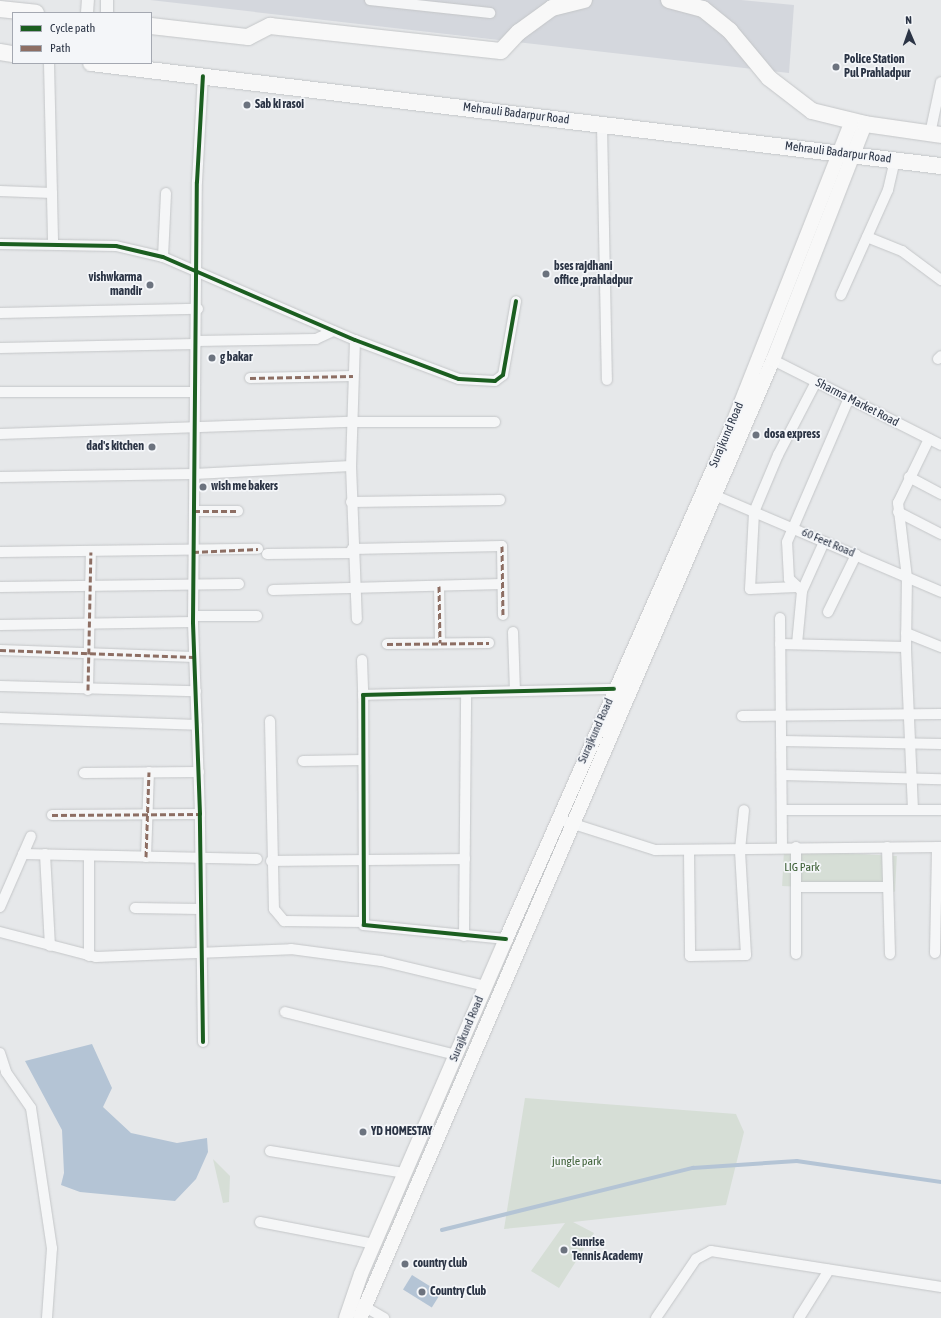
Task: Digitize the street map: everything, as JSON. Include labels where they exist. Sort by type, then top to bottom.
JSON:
[{"type":"main road","points":[[152,26],[248,37],[270,26],[501,51],[519,32],[552,8],[584,0]]},
{"type":"main road","points":[[669,0],[703,9],[730,31],[769,78],[812,111],[859,123],[935,135]]},
{"type":"main road","points":[[0,9],[27,12]]},
{"type":"main road","points":[[0,52],[12,54]]},
{"type":"main road","name":"Mehrauli Badarpur Road","points":[[100,64],[941,166]]},
{"type":"main road","name":"Surajkund Road","points":[[358,1307],[374,1244],[614,689],[729,432],[859,123]]},
{"type":"main road","name":"Surajkund Road","points":[[346,1318],[358,1307],[572,825],[773,360],[846,154]]},
{"type":"street","points":[[87,12],[88,0]]},
{"type":"street","points":[[107,0],[107,12]]},
{"type":"street","points":[[370,0],[490,13]]},
{"type":"street","points":[[49,64],[53,244]]},
{"type":"street","points":[[203,76],[197,274],[198,309],[194,392],[195,426],[193,552],[194,657],[200,814],[200,956],[203,1042]]},
{"type":"street","points":[[935,135],[941,82]]},
{"type":"street","points":[[602,124],[607,380]]},
{"type":"street","points":[[841,295],[888,190],[894,160]]},
{"type":"street","points":[[0,191],[52,193]]},
{"type":"street","points":[[163,257],[166,193]]},
{"type":"street","points":[[867,237],[902,251],[941,280]]},
{"type":"street","points":[[0,244],[53,244],[123,247],[163,257],[197,274],[354,340],[448,376],[495,381],[503,375],[516,301]]},
{"type":"street","points":[[0,313],[198,309]]},
{"type":"street","points":[[0,348],[316,339],[334,331]]},
{"type":"street","points":[[354,340],[351,422],[351,502],[358,619]]},
{"type":"street","name":"Sharma Market Road","points":[[773,360],[941,445]]},
{"type":"street","points":[[250,378],[353,376]]},
{"type":"street","points":[[799,589],[750,589],[754,512],[778,454],[816,382]]},
{"type":"street","points":[[0,392],[194,392]]},
{"type":"street","points":[[799,589],[789,579],[787,547],[793,528],[849,398]]},
{"type":"street","points":[[0,434],[195,426],[351,422],[495,422]]},
{"type":"street","points":[[913,810],[906,647],[907,578],[898,512],[901,493],[929,439]]},
{"type":"street","points":[[0,477],[194,474],[351,466]]},
{"type":"street","points":[[909,477],[941,494]]},
{"type":"street","name":"60 Feet Road","points":[[714,495],[941,592]]},
{"type":"street","points":[[351,502],[500,500]]},
{"type":"street","points":[[194,511],[238,511]]},
{"type":"street","points":[[898,512],[940,531]]},
{"type":"street","points":[[797,644],[799,589],[824,542]]},
{"type":"street","points":[[0,552],[353,551],[502,546],[503,615]]},
{"type":"street","points":[[88,690],[88,623],[91,552]]},
{"type":"street","points":[[828,612],[856,555]]},
{"type":"street","points":[[0,587],[239,584]]},
{"type":"street","points":[[273,590],[502,584]]},
{"type":"street","points":[[440,586],[440,643]]},
{"type":"street","points":[[0,625],[257,616]]},
{"type":"street","points":[[780,618],[784,775],[782,847]]},
{"type":"street","points":[[513,632],[515,691]]},
{"type":"street","points":[[906,633],[941,647]]},
{"type":"street","points":[[387,644],[489,643]]},
{"type":"street","points":[[780,644],[906,647]]},
{"type":"street","points":[[0,650],[194,657]]},
{"type":"street","points":[[362,660],[362,922],[367,928],[506,939]]},
{"type":"street","points":[[0,686],[88,690],[196,692]]},
{"type":"street","points":[[363,695],[614,689]]},
{"type":"street","points":[[464,936],[466,693]]},
{"type":"street","points":[[742,716],[941,714]]},
{"type":"street","points":[[0,718],[197,725]]},
{"type":"street","points":[[270,721],[271,861],[274,910],[278,918],[362,922]]},
{"type":"street","points":[[783,742],[941,744]]},
{"type":"street","points":[[303,761],[363,760]]},
{"type":"street","points":[[84,772],[199,772]]},
{"type":"street","points":[[146,857],[149,772]]},
{"type":"street","points":[[784,775],[912,780],[941,779]]},
{"type":"street","points":[[689,852],[690,956],[746,955],[740,850],[744,810]]},
{"type":"street","points":[[784,810],[941,810]]},
{"type":"street","points":[[52,815],[147,816],[200,814]]},
{"type":"street","points":[[558,819],[572,825],[644,848],[689,852],[782,847],[939,847],[935,953]]},
{"type":"street","points":[[0,907],[31,836]]},
{"type":"street","points":[[796,847],[796,954]]},
{"type":"street","points":[[887,847],[890,954]]},
{"type":"street","points":[[23,854],[200,859],[257,859]]},
{"type":"street","points":[[45,854],[50,946]]},
{"type":"street","points":[[89,856],[90,956]]},
{"type":"street","points":[[271,861],[465,859]]},
{"type":"street","points":[[796,887],[888,887]]},
{"type":"street","points":[[135,908],[200,909]]},
{"type":"street","points":[[0,932],[90,956],[200,956],[291,949],[381,961],[486,986]]},
{"type":"street","points":[[285,1012],[456,1055]]},
{"type":"street","points":[[0,1053],[6,1072],[31,1108],[52,1248],[47,1318]]},
{"type":"street","points":[[270,1151],[405,1173]]},
{"type":"street","points":[[260,1222],[374,1244]]},
{"type":"street","points":[[656,1318],[704,1252],[941,1287]]},
{"type":"street","points":[[799,1318],[829,1270]]},
{"type":"street","points":[[358,1307],[384,1318]]},
{"type":"shaded area","points":[[150,0],[741,0],[794,5],[789,73]]},
{"type":"green space","name":"LIG Park","points":[[784,850],[897,856],[895,892],[782,886]]},
{"type":"green space","name":"jungle park","points":[[525,1098],[736,1114],[744,1132],[726,1205],[573,1222],[594,1233],[559,1288],[531,1271],[565,1223],[504,1229]]},
{"type":"green space","points":[[213,1159],[230,1176],[229,1202],[223,1203]]},
{"type":"water","points":[[92,1044],[112,1088],[103,1107],[131,1133],[177,1143],[207,1138],[208,1152],[196,1179],[175,1201],[80,1192],[61,1185],[64,1173],[62,1130],[25,1061]]},
{"type":"water","name":"Country Club","points":[[412,1275],[441,1293],[432,1307],[403,1289]]},
{"type":"waterway","points":[[442,1230],[693,1168],[797,1161],[941,1182]]},
{"type":"marked path","points":[[250,378],[353,376]]},
{"type":"marked path","points":[[194,511],[238,511]]},
{"type":"marked path","points":[[502,546],[503,615]]},
{"type":"marked path","points":[[193,552],[258,549]]},
{"type":"marked path","points":[[88,690],[91,552]]},
{"type":"marked path","points":[[439,586],[440,643]]},
{"type":"marked path","points":[[387,644],[489,643]]},
{"type":"marked path","points":[[0,650],[194,657]]},
{"type":"marked path","points":[[146,857],[149,772]]},
{"type":"marked path","points":[[52,815],[200,814]]},
{"type":"cycle path","points":[[203,76],[197,182],[193,622],[200,814],[203,1042]]},
{"type":"cycle path","points":[[0,244],[116,246],[163,257],[355,340],[459,379],[495,381],[503,375],[516,301]]},
{"type":"cycle path","points":[[506,939],[364,925],[363,695],[614,689]]},
{"type":"place","name":"Police Station Pul Prahladpur","points":[[836,67]]},
{"type":"place","name":"Sab ki rasoi","points":[[247,105]]},
{"type":"place","name":"bses rajdhani office ,prahladpur","points":[[546,274]]},
{"type":"place","name":"vishwkarma mandir","points":[[150,285]]},
{"type":"place","name":"g bakar","points":[[212,358]]},
{"type":"place","name":"dosa express","points":[[756,435]]},
{"type":"place","name":"dad's kitchen","points":[[152,447]]},
{"type":"place","name":"wish me bakers","points":[[203,487]]},
{"type":"place","name":"YD HOMESTAY","points":[[363,1132]]},
{"type":"place","name":"Sunrise Tennis Academy","points":[[564,1250]]},
{"type":"place","name":"country club","points":[[405,1264]]},
{"type":"place","name":"Country Club","points":[[422,1292]]}]
